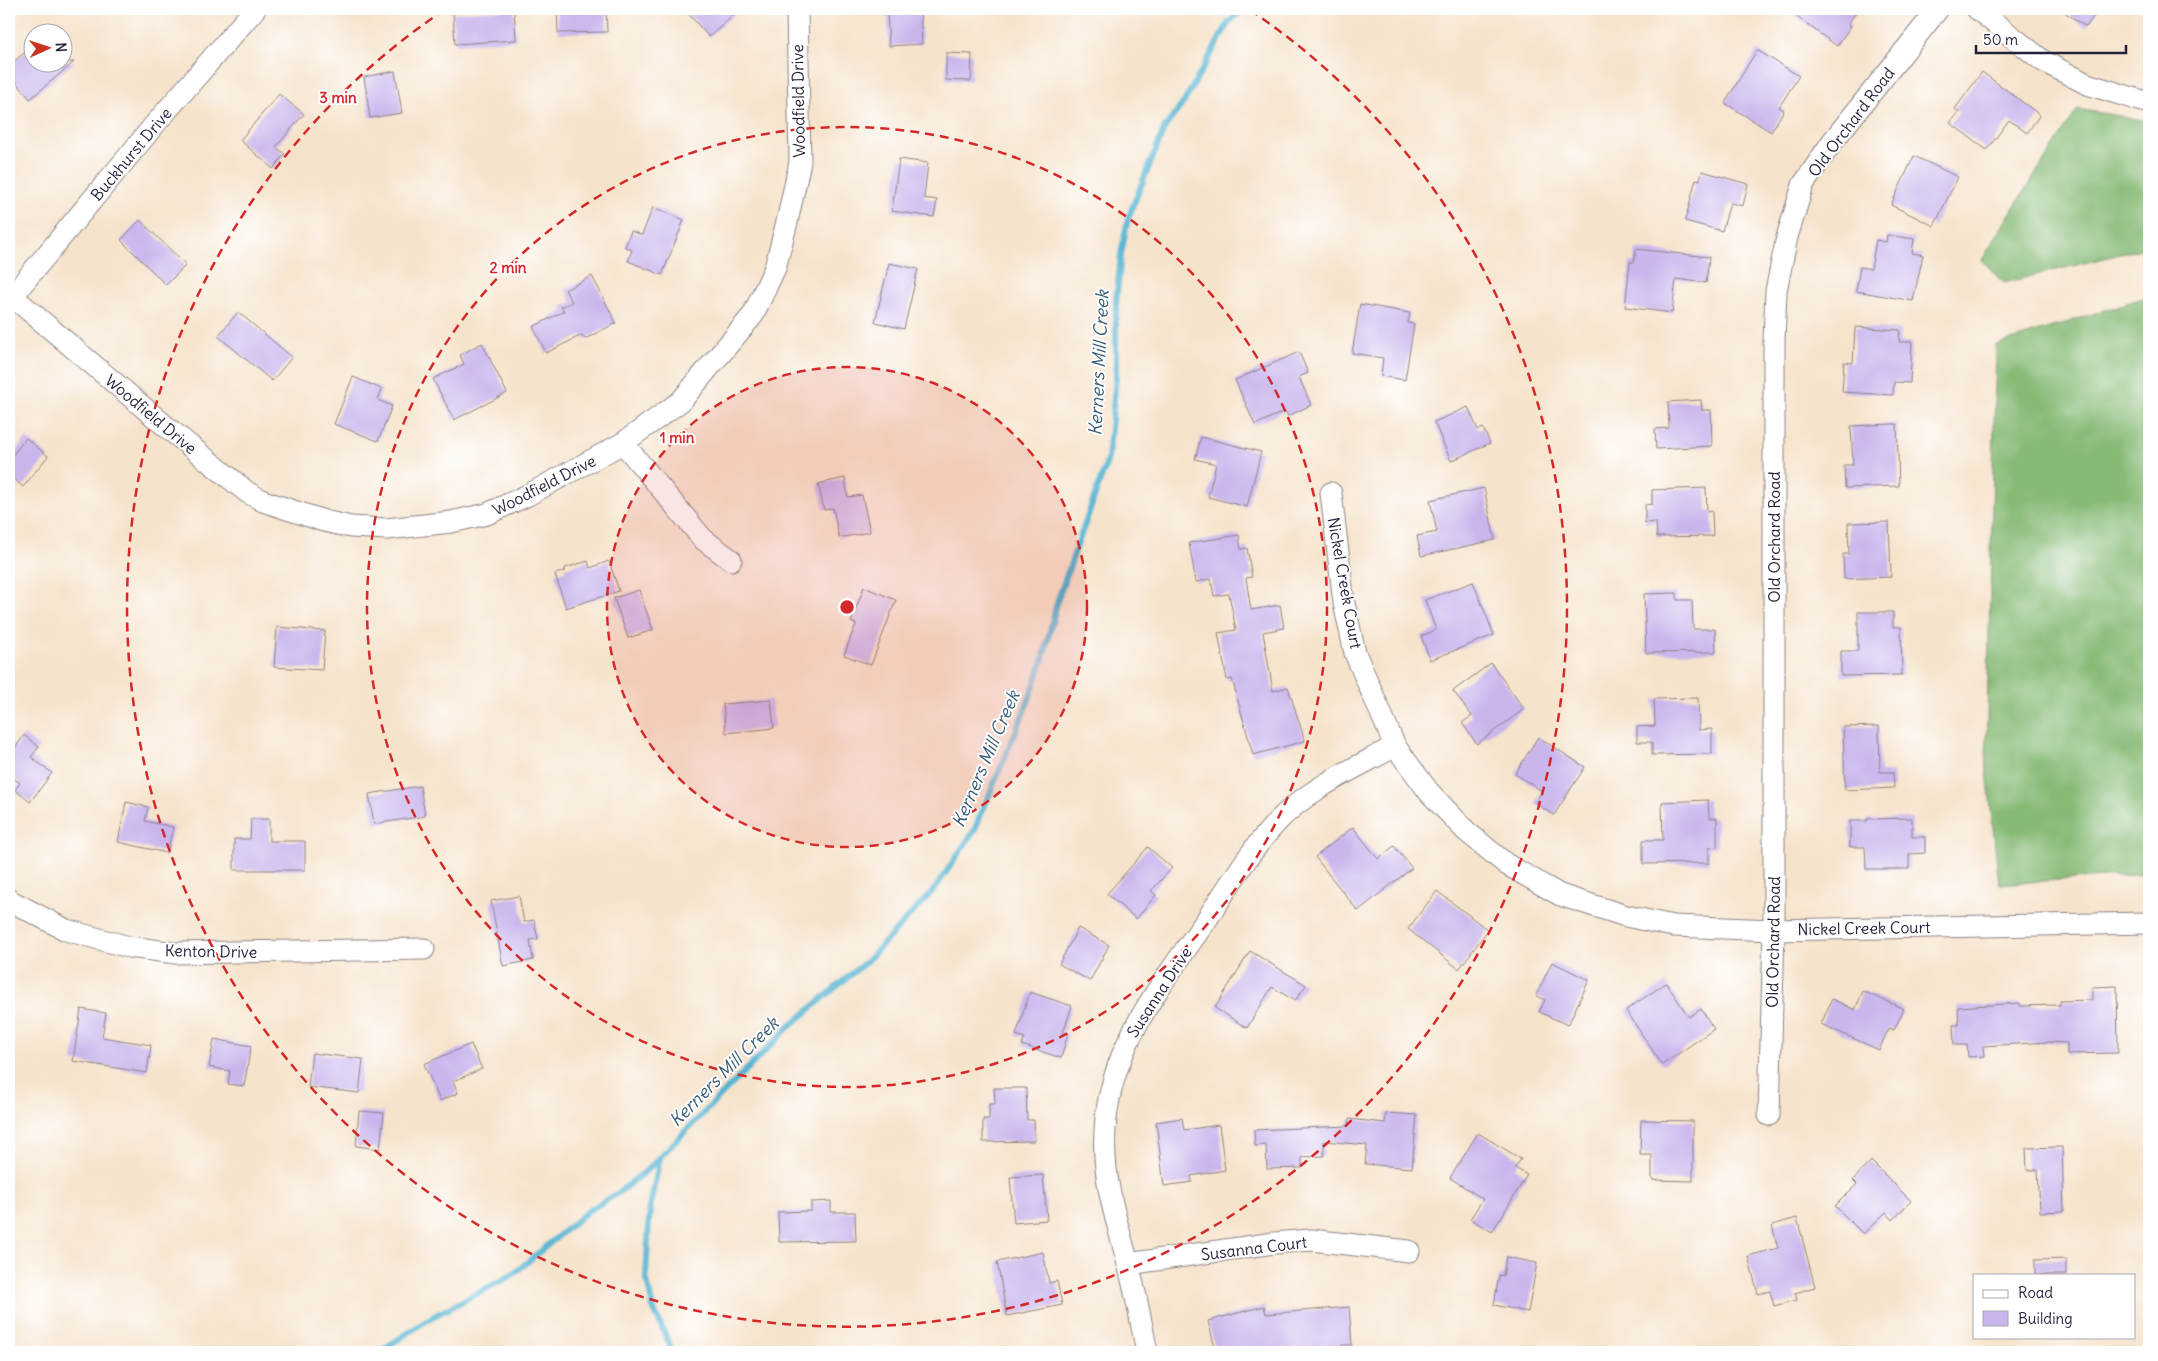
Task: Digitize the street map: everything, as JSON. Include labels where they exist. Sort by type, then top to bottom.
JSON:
[{"type":"street","name":"Buckhurst Drive","points":[[10,298],[156,123],[255,9]]},
{"type":"street","name":"Woodfield Drive","points":[[10,298],[168,429],[247,492],[263,500],[324,521],[351,527],[387,529],[451,522],[487,514],[528,495],[623,443],[681,401],[753,315],[775,268],[800,162],[797,9]]},
{"type":"street","name":"Old Orchard Road","points":[[1769,1115],[1774,930],[1774,341],[1776,292],[1787,237],[1803,185],[1832,142],[1938,9]]},
{"type":"street","points":[[1977,9],[2043,61],[2087,84],[2149,104]]},
{"type":"street","points":[[623,443],[703,538],[730,560]]},
{"type":"street","name":"Nickel Creek Court","points":[[1331,494],[1344,603],[1355,653],[1395,746],[1429,792],[1466,830],[1506,864],[1560,895],[1626,916],[1673,926],[1774,930],[2149,923]]},
{"type":"street","name":"Susanna Drive","points":[[1147,1352],[1128,1264],[1117,1229],[1105,1157],[1106,1118],[1113,1080],[1124,1048],[1139,1017],[1246,861],[1278,821],[1310,794],[1395,746]]},
{"type":"street","name":"Kenton Drive","points":[[9,900],[66,930],[129,947],[176,953],[424,949]]},
{"type":"street","name":"Susanna Court","points":[[1128,1264],[1274,1242],[1311,1240],[1409,1251]]},
{"type":"green space","points":[[2078,109],[2149,121],[2149,247],[2004,283],[1982,260],[2017,202]]},
{"type":"green space","points":[[2149,296],[2149,874],[1999,884],[1986,761],[1996,345]]},
{"type":"building","points":[[514,9],[516,40],[455,44],[453,13]]},
{"type":"building","points":[[557,9],[606,9],[607,32],[558,33]]},
{"type":"building","points":[[684,9],[740,9],[709,37]]},
{"type":"building","points":[[887,9],[920,9],[922,44],[889,46]]},
{"type":"building","points":[[1786,9],[1858,9],[1848,24],[1851,26],[1837,46]]},
{"type":"building","points":[[2060,9],[2099,9],[2086,27]]},
{"type":"building","points":[[1757,50],[1799,76],[1779,107],[1784,110],[1771,132],[1725,103]]},
{"type":"building","points":[[946,53],[972,54],[971,81],[946,80]]},
{"type":"building","points":[[22,55],[22,72],[62,72],[30,99],[9,73],[9,66]]},
{"type":"building","points":[[395,71],[402,113],[370,118],[364,77]]},
{"type":"building","points":[[1982,72],[2040,115],[2027,133],[2009,120],[1987,150],[1950,123],[1959,112],[1955,109]]},
{"type":"building","points":[[279,94],[304,114],[276,147],[285,154],[273,169],[240,140]]},
{"type":"building","points":[[1914,156],[1958,177],[1934,226],[1891,205]]},
{"type":"building","points":[[899,159],[928,163],[924,198],[937,200],[934,217],[892,211]]},
{"type":"building","points":[[1702,171],[1748,184],[1743,206],[1730,203],[1722,231],[1685,221],[1696,179],[1700,180]]},
{"type":"building","points":[[653,207],[684,220],[662,275],[628,261],[632,250],[625,247],[631,231],[642,235]]},
{"type":"building","points":[[140,220],[186,265],[166,285],[121,240]]},
{"type":"building","points":[[1887,235],[1914,239],[1912,253],[1923,255],[1913,301],[1856,291],[1860,267],[1871,269],[1876,240],[1886,242]]},
{"type":"building","points":[[1636,249],[1709,257],[1706,283],[1676,279],[1672,313],[1625,307],[1630,262],[1634,262]]},
{"type":"building","points":[[889,263],[918,269],[904,329],[875,322]]},
{"type":"building","points":[[592,276],[616,323],[585,339],[582,335],[546,353],[533,327],[564,311],[561,307],[572,302],[565,290]]},
{"type":"building","points":[[1360,304],[1410,313],[1408,323],[1414,324],[1405,380],[1381,376],[1383,358],[1352,353]]},
{"type":"building","points":[[238,312],[292,357],[272,381],[218,336]]},
{"type":"building","points":[[1855,327],[1900,330],[1899,342],[1912,342],[1910,383],[1894,382],[1893,395],[1842,392],[1844,362],[1853,363]]},
{"type":"building","points":[[482,343],[507,393],[454,420],[433,379],[464,364],[460,355]]},
{"type":"building","points":[[1299,352],[1308,373],[1299,377],[1311,405],[1288,416],[1285,411],[1255,425],[1235,380]]},
{"type":"building","points":[[353,377],[382,389],[378,400],[392,406],[378,441],[334,424]]},
{"type":"building","points":[[1701,400],[1702,410],[1711,410],[1712,446],[1656,449],[1655,429],[1669,428],[1668,402]]},
{"type":"building","points":[[1468,407],[1478,430],[1483,428],[1490,443],[1451,461],[1434,422]]},
{"type":"building","points":[[1897,424],[1899,486],[1845,488],[1844,465],[1853,465],[1851,426]]},
{"type":"building","points":[[1201,437],[1261,452],[1247,507],[1208,497],[1216,464],[1195,459]]},
{"type":"building","points":[[26,438],[48,456],[23,487],[9,475],[9,460]]},
{"type":"building","points":[[845,478],[848,497],[862,495],[870,532],[839,538],[833,508],[824,510],[818,484]]},
{"type":"building","points":[[1484,488],[1495,540],[1421,556],[1417,536],[1437,532],[1430,500]]},
{"type":"building","points":[[1706,488],[1707,512],[1712,511],[1713,536],[1657,537],[1656,522],[1645,523],[1645,505],[1652,504],[1652,490]]},
{"type":"building","points":[[1889,522],[1891,577],[1844,579],[1843,554],[1849,554],[1848,523]]},
{"type":"building","points":[[1239,535],[1241,549],[1247,548],[1252,577],[1246,578],[1251,610],[1280,605],[1284,628],[1263,632],[1273,691],[1288,687],[1305,741],[1253,755],[1232,679],[1227,680],[1218,633],[1236,630],[1229,594],[1214,596],[1211,579],[1196,582],[1189,543]]},
{"type":"building","points":[[588,561],[590,568],[609,561],[619,591],[566,608],[555,574],[565,571],[565,568]]},
{"type":"building","points":[[1473,582],[1494,635],[1430,660],[1421,636],[1436,630],[1425,600]]},
{"type":"building","points":[[864,587],[896,600],[871,665],[844,655],[856,624],[851,622]]},
{"type":"building","points":[[639,590],[653,630],[628,638],[614,598]]},
{"type":"building","points":[[1677,593],[1677,600],[1692,600],[1693,629],[1715,629],[1716,652],[1646,653],[1644,594]]},
{"type":"building","points":[[1858,612],[1893,612],[1893,627],[1901,627],[1902,675],[1841,676],[1841,651],[1858,651]]},
{"type":"building","points":[[277,627],[325,631],[322,670],[274,667]]},
{"type":"building","points":[[1491,663],[1524,709],[1477,744],[1462,723],[1472,716],[1453,691]]},
{"type":"building","points":[[1698,698],[1699,730],[1712,729],[1712,754],[1652,755],[1652,742],[1637,742],[1637,727],[1655,726],[1654,699]]},
{"type":"building","points":[[771,700],[774,728],[726,733],[723,704]]},
{"type":"building","points":[[1879,726],[1880,772],[1893,772],[1894,788],[1845,790],[1843,727]]},
{"type":"building","points":[[24,735],[39,747],[31,757],[52,773],[30,802],[15,790],[20,783],[9,775],[9,742],[16,747]]},
{"type":"building","points":[[1538,737],[1585,767],[1554,815],[1535,803],[1542,791],[1515,774]]},
{"type":"building","points":[[420,786],[425,816],[374,824],[369,794]]},
{"type":"building","points":[[1708,800],[1709,818],[1717,818],[1717,847],[1709,848],[1709,863],[1643,864],[1643,840],[1663,840],[1662,802]]},
{"type":"building","points":[[126,802],[148,807],[145,821],[173,827],[167,853],[118,842]]},
{"type":"building","points":[[1912,818],[1912,837],[1925,837],[1925,853],[1909,854],[1909,869],[1866,869],[1865,847],[1850,847],[1850,821]]},
{"type":"building","points":[[251,819],[269,819],[269,841],[305,841],[305,870],[234,870],[234,839],[250,839]]},
{"type":"building","points":[[1353,827],[1378,859],[1394,846],[1412,868],[1358,911],[1315,857]]},
{"type":"building","points":[[1148,847],[1172,868],[1151,891],[1156,895],[1136,919],[1107,894]]},
{"type":"building","points":[[1437,891],[1488,930],[1459,969],[1408,929]]},
{"type":"building","points":[[519,896],[524,922],[534,920],[538,939],[530,940],[533,960],[503,966],[491,901]]},
{"type":"building","points":[[1078,928],[1109,945],[1090,981],[1059,964]]},
{"type":"building","points":[[1250,951],[1306,985],[1295,1001],[1272,987],[1247,1028],[1215,1008]]},
{"type":"building","points":[[1552,962],[1589,980],[1568,1025],[1539,1012],[1545,1000],[1536,996]]},
{"type":"building","points":[[1666,983],[1689,1017],[1701,1009],[1714,1029],[1662,1065],[1626,1010]]},
{"type":"building","points":[[2117,986],[2118,1053],[2067,1054],[2067,1043],[2048,1042],[1983,1046],[1984,1056],[1968,1057],[1967,1045],[1954,1045],[1953,1025],[1959,1025],[1958,1007],[2020,1003],[2020,1006],[2060,1005],[2060,1001],[2092,1000],[2092,987]]},
{"type":"building","points":[[1863,991],[1904,1009],[1894,1030],[1889,1028],[1879,1050],[1821,1024],[1832,999],[1855,1010]]},
{"type":"building","points":[[1030,992],[1072,1006],[1063,1033],[1068,1034],[1061,1058],[1022,1045],[1025,1038],[1016,1035]]},
{"type":"building","points":[[81,1009],[106,1013],[102,1037],[151,1045],[147,1073],[73,1061]]},
{"type":"building","points":[[214,1039],[251,1046],[244,1086],[228,1084],[230,1071],[209,1067]]},
{"type":"building","points":[[471,1044],[482,1069],[453,1081],[458,1093],[440,1101],[424,1064]]},
{"type":"building","points":[[312,1053],[363,1059],[359,1093],[308,1087]]},
{"type":"building","points":[[994,1088],[1026,1088],[1027,1120],[1034,1120],[1035,1141],[983,1142],[983,1119],[989,1119],[989,1104],[995,1104]]},
{"type":"building","points":[[359,1111],[384,1113],[380,1149],[356,1146]]},
{"type":"building","points":[[1386,1113],[1417,1115],[1412,1168],[1365,1164],[1367,1145],[1324,1141],[1324,1156],[1302,1157],[1302,1168],[1267,1169],[1266,1145],[1255,1146],[1254,1130],[1348,1126],[1349,1119],[1385,1123]]},
{"type":"building","points":[[1182,1118],[1184,1130],[1219,1125],[1225,1170],[1191,1176],[1192,1182],[1164,1186],[1156,1122]]},
{"type":"building","points":[[1641,1120],[1693,1121],[1693,1181],[1652,1180],[1652,1155],[1640,1155]]},
{"type":"building","points":[[1478,1133],[1521,1159],[1515,1168],[1527,1175],[1492,1232],[1470,1219],[1483,1199],[1450,1178]]},
{"type":"building","points":[[2062,1147],[2064,1211],[2040,1212],[2038,1170],[2027,1170],[2026,1148]]},
{"type":"building","points":[[1871,1161],[1911,1201],[1893,1220],[1886,1212],[1863,1234],[1835,1206],[1857,1184],[1853,1180]]},
{"type":"building","points":[[1043,1175],[1047,1220],[1014,1223],[1010,1177]]},
{"type":"building","points":[[831,1201],[831,1212],[855,1212],[856,1241],[779,1242],[778,1212],[811,1211],[811,1202]]},
{"type":"building","points":[[1797,1218],[1815,1287],[1795,1293],[1797,1300],[1774,1306],[1770,1291],[1758,1294],[1748,1256],[1778,1248],[1772,1225]]},
{"type":"building","points":[[1043,1252],[1049,1283],[1057,1281],[1062,1305],[1007,1316],[997,1262]]},
{"type":"building","points":[[1506,1257],[1537,1263],[1528,1312],[1494,1305],[1499,1275],[1503,1276]]},
{"type":"building","points":[[2066,1259],[2066,1274],[2035,1274],[2035,1260]]},
{"type":"building","points":[[1264,1306],[1266,1314],[1349,1307],[1352,1345],[1342,1345],[1343,1352],[1216,1352],[1208,1321]]},
{"type":"waterway","name":"Kerners Mill Creek","points":[[379,1352],[432,1317],[512,1275],[588,1211],[618,1193],[647,1170],[789,1027],[868,960],[934,890],[974,831],[1027,705],[1043,659],[1058,599],[1108,459],[1116,378],[1116,303],[1121,254],[1128,218],[1165,127],[1184,102],[1229,22],[1244,9]]},
{"type":"waterway","points":[[660,1158],[650,1206],[646,1276],[653,1308],[673,1352]]}]
